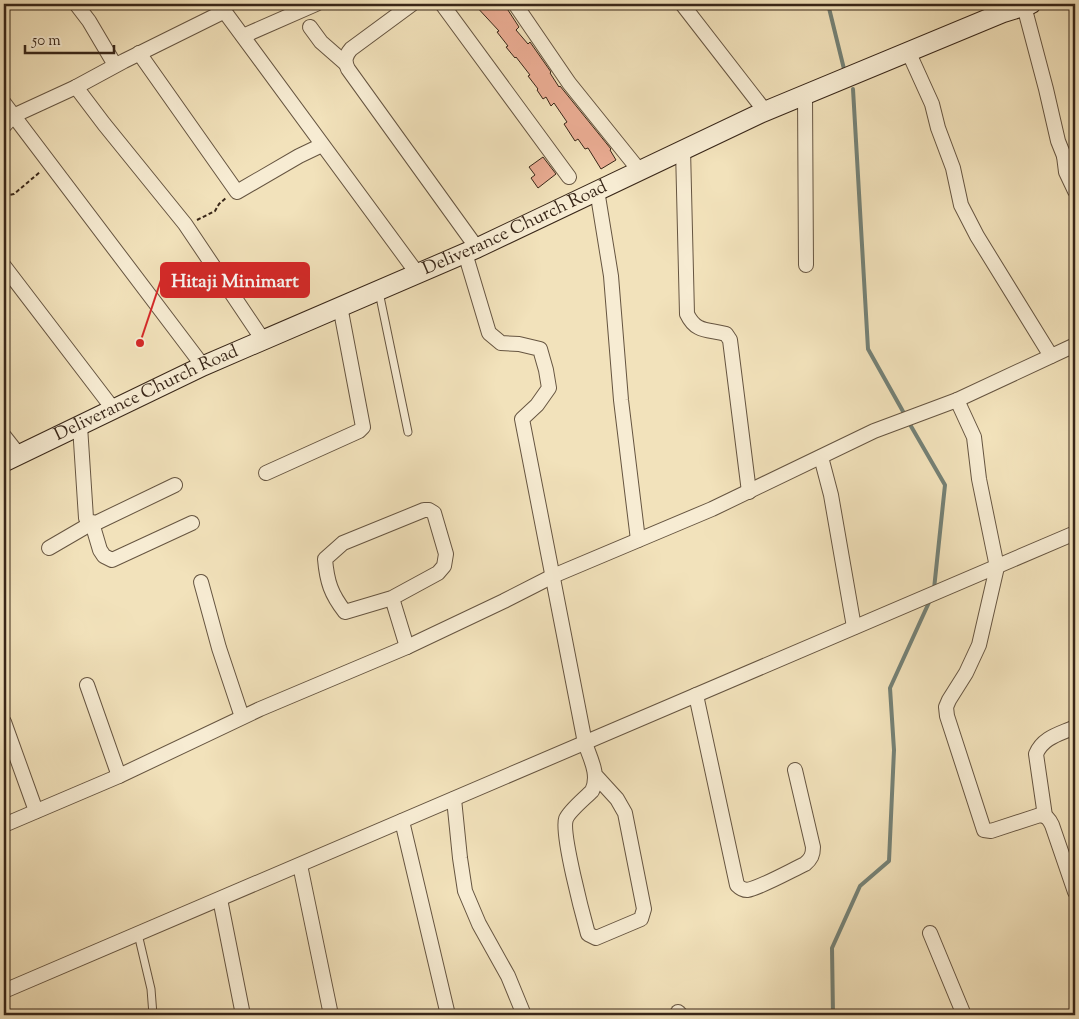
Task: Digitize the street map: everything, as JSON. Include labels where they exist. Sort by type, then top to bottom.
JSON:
[{"type":"street","points":[[76,4],[89,21],[115,65]]},
{"type":"street","points":[[243,36],[316,4]]},
{"type":"street","points":[[345,63],[346,56],[351,49],[412,4]]},
{"type":"street","points":[[442,4],[569,177]]},
{"type":"street","points":[[515,4],[569,83],[639,170]]},
{"type":"street","points":[[682,4],[765,111]]},
{"type":"street","points":[[1028,5],[1058,141],[1070,157],[1066,172],[1075,191]]},
{"type":"street","name":"Deliverance Church Road","points":[[11,459],[203,366],[471,250],[765,111],[908,51],[999,8],[1028,5]]},
{"type":"street","points":[[9,121],[76,87],[222,7],[417,273]]},
{"type":"street","points":[[310,27],[321,42],[345,63],[471,250],[488,333],[501,342],[540,349],[549,388],[537,405],[522,420],[585,743],[596,776],[617,799],[625,813],[644,909],[641,919],[592,938],[588,934],[578,896],[565,828],[567,816],[592,790],[595,785],[596,776]]},
{"type":"street","points":[[908,51],[932,104],[938,128],[953,168],[961,205],[977,236],[1051,356]]},
{"type":"street","points":[[139,53],[237,192],[299,156],[322,145]]},
{"type":"street","points":[[76,87],[185,224],[263,340]]},
{"type":"street","points":[[805,95],[806,265]]},
{"type":"street","points":[[4,103],[9,121],[50,164],[203,366]]},
{"type":"street","points":[[683,149],[687,314],[696,327],[726,334],[730,340],[749,492]]},
{"type":"street","points":[[597,190],[612,276],[620,400],[638,540]]},
{"type":"street","points":[[4,266],[114,410]]},
{"type":"street","points":[[266,473],[359,431],[363,427],[340,306]]},
{"type":"street","points":[[4,825],[119,776],[242,717],[407,647],[553,576],[712,509],[874,431],[957,400],[1075,345]]},
{"type":"street","points":[[957,400],[974,437],[996,566],[978,645],[966,673],[949,700],[946,707],[947,716],[984,830],[991,831],[1040,815],[1045,816],[1052,825],[1075,892]]},
{"type":"street","points":[[80,426],[86,518],[92,523],[100,550],[104,556],[112,560],[192,523]]},
{"type":"street","points":[[4,436],[11,459]]},
{"type":"street","points":[[821,458],[831,495],[854,627]]},
{"type":"street","points":[[49,548],[92,523],[96,523],[176,485]]},
{"type":"street","points":[[424,510],[430,510],[434,513],[446,560],[438,573],[392,598],[345,612],[335,598],[327,579],[325,559],[343,543],[424,510]]},
{"type":"street","points":[[4,991],[1075,533]]},
{"type":"street","points":[[202,582],[242,717]]},
{"type":"street","points":[[392,598],[407,647]]},
{"type":"street","points":[[87,685],[119,776]]},
{"type":"street","points":[[696,695],[737,885],[742,889],[746,890],[756,887],[805,864],[811,859],[813,847],[795,770]]},
{"type":"street","points":[[4,722],[36,811]]},
{"type":"street","points":[[1045,816],[1036,754],[1039,746],[1048,738],[1075,727]]},
{"type":"street","points":[[454,799],[460,858],[466,892],[479,924],[508,976],[524,1015]]},
{"type":"street","points":[[402,821],[448,1015]]},
{"type":"street","points":[[300,865],[331,1015]]},
{"type":"street","points":[[220,899],[243,1015]]},
{"type":"street","points":[[930,934],[964,1015]]},
{"type":"lane","points":[[379,289],[408,432]]},
{"type":"lane","points":[[138,934],[151,989],[154,1015]]},
{"type":"path","points":[[4,196],[14,194],[50,164]]},
{"type":"path","points":[[185,224],[215,210],[224,199],[237,192]]},
{"type":"building","points":[[474,4],[504,4],[519,27],[516,30],[528,44],[530,42],[559,87],[611,149],[616,160],[601,169],[588,148],[585,149],[578,139],[575,141],[564,124],[567,122],[554,103],[551,106],[546,97],[543,99],[528,76],[530,75],[506,47],[508,46],[497,32],[499,31]]},
{"type":"building","points":[[543,157],[556,174],[538,188],[531,178],[535,175],[529,167]]},
{"type":"waterway","points":[[828,4],[844,69]]},
{"type":"waterway","points":[[853,89],[868,349],[905,415]]},
{"type":"waterway","points":[[908,421],[945,485],[934,589]]},
{"type":"waterway","points":[[833,1015],[832,948],[860,886],[889,861],[894,750],[890,688],[931,598]]},
{"type":"place","name":"Hitaji Minimart","points":[[140,343]]}]
